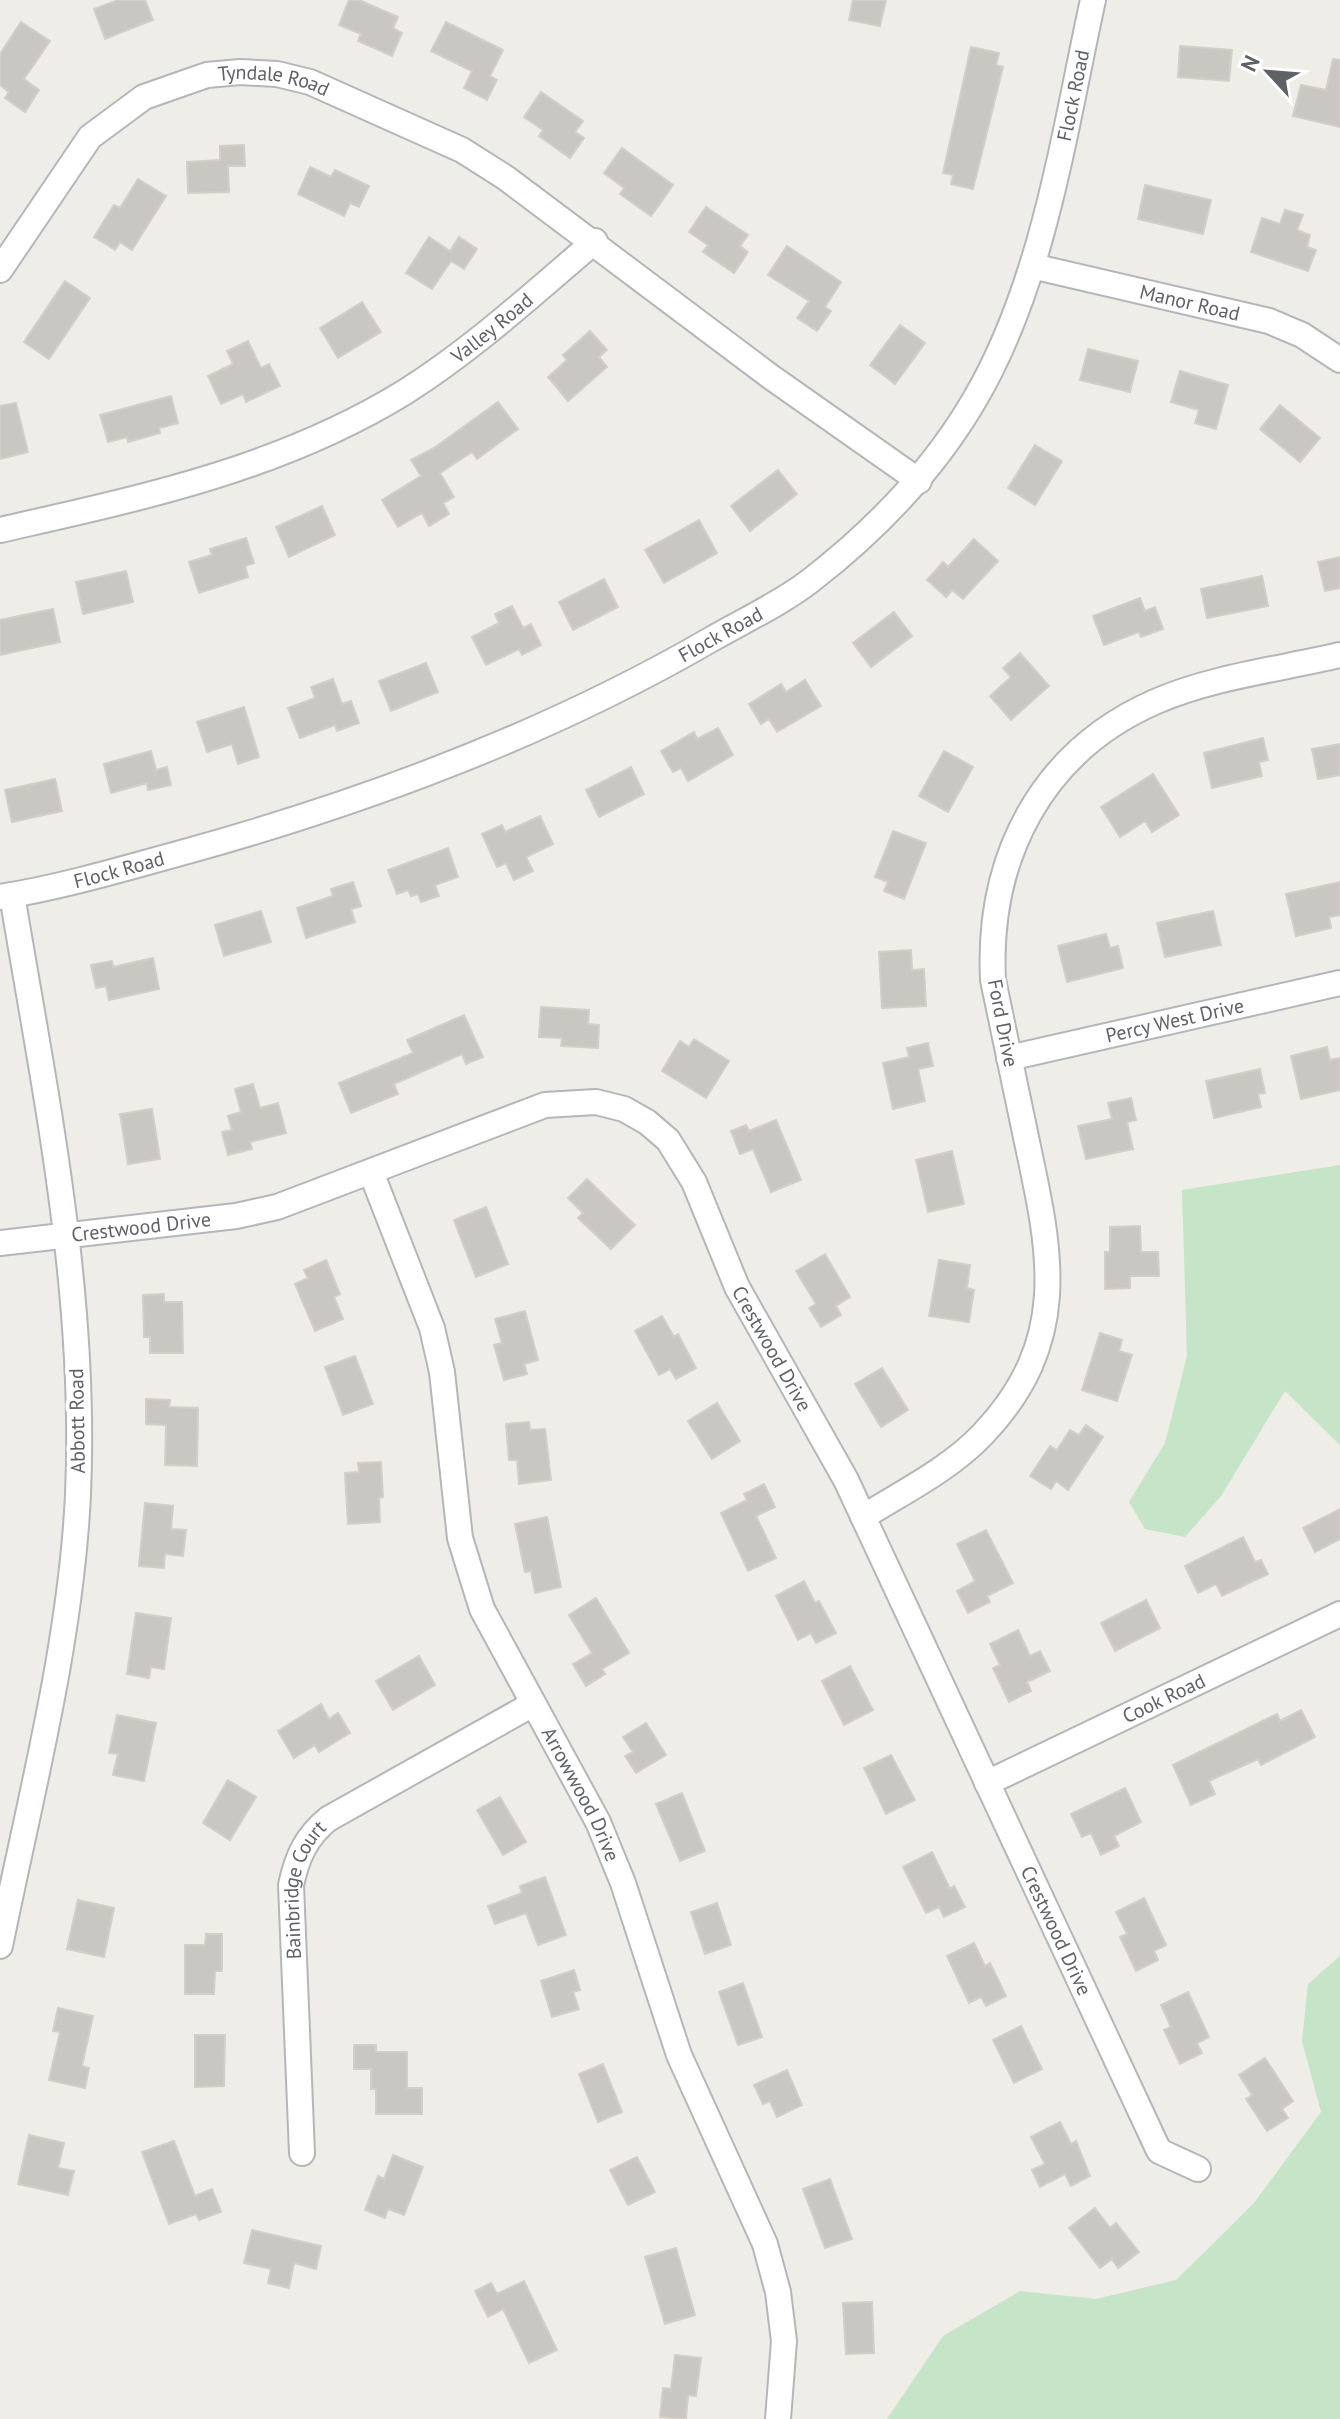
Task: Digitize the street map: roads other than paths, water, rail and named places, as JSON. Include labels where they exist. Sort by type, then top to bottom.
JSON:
[{"type":"street","name":"Flock Road","points":[[6,896],[122,869],[265,829],[446,765],[582,706],[673,662],[806,584],[855,544],[919,481],[975,398],[1015,316],[1032,266],[1093,0]]},
{"type":"street","name":"Tyndale Road","points":[[0,270],[90,137],[115,115],[144,97],[178,82],[240,72],[277,74],[310,82],[462,150],[595,241]]},
{"type":"street","points":[[595,241],[771,377],[919,481]]},
{"type":"street","name":"Valley Road","points":[[0,530],[216,478],[286,452],[353,421],[453,359],[595,241]]},
{"type":"street","name":"Manor Road","points":[[1032,266],[1269,321],[1302,335],[1340,360]]},
{"type":"street","name":"Ford Drive","points":[[863,1517],[954,1460],[983,1435],[1024,1377],[1040,1338],[1047,1301],[1048,1240],[993,980],[995,905],[1019,830],[1041,793],[1093,739],[1158,701],[1340,655]]},
{"type":"street","name":"Abbott Road","points":[[0,1946],[51,1694],[77,1507],[75,1324],[68,1235],[6,896]]},
{"type":"street","name":"Percy West Drive","points":[[1009,1058],[1340,983]]},
{"type":"street","name":"Crestwood Drive","points":[[0,1243],[264,1210],[325,1192],[545,1105],[596,1102],[624,1109],[647,1122],[683,1158],[737,1287],[817,1425],[863,1517],[1159,2151],[1198,2169]]},
{"type":"street","name":"Arrowwood Drive","points":[[371,1172],[432,1328],[442,1372],[460,1538],[469,1574],[482,1609],[598,1822],[623,1883],[679,2055],[765,2244],[778,2292],[784,2341],[778,2419]]},
{"type":"street","name":"Cook Road","points":[[987,1783],[1340,1614]]},
{"type":"street","name":"Bainbridge Court","points":[[302,2153],[291,1885],[296,1861],[306,1841],[328,1819],[533,1704]]}]
